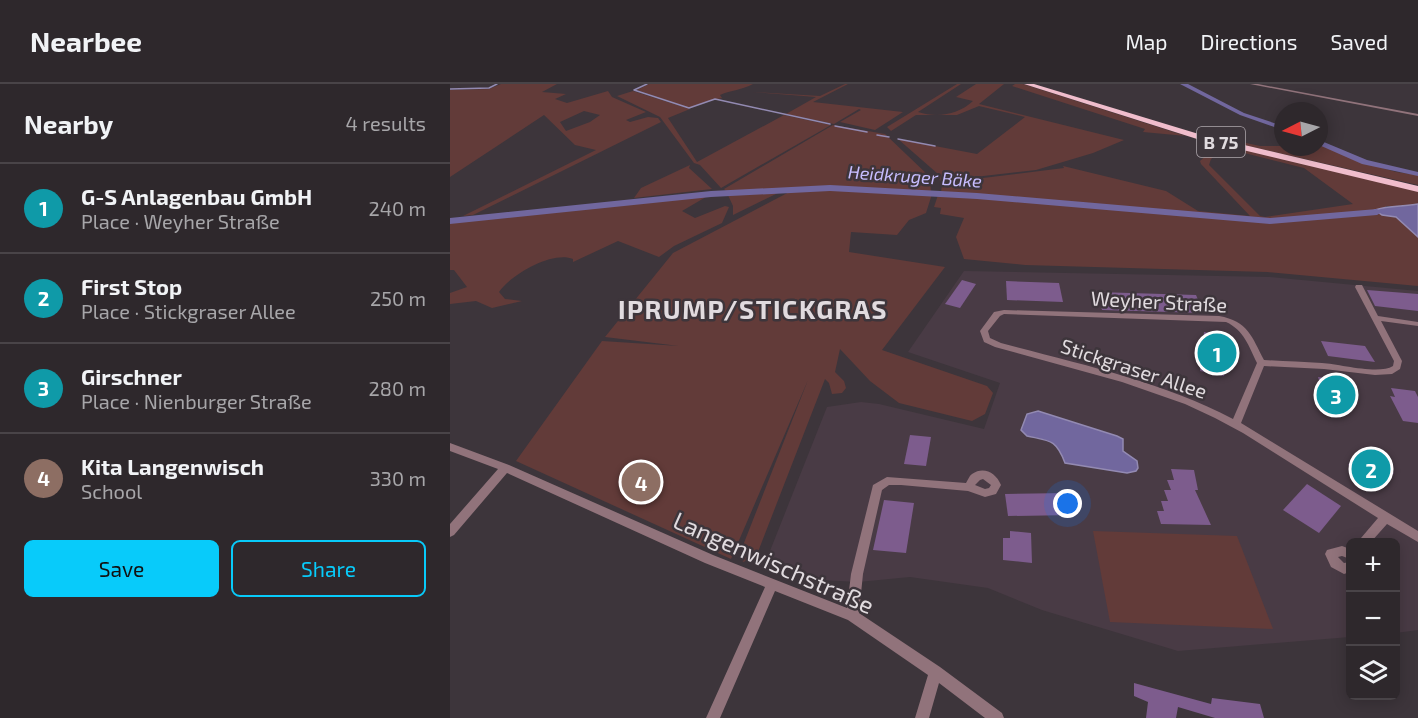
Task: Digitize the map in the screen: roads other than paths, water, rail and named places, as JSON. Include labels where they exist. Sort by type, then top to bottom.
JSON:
[{"type":"highway","name":"B 75","points":[[1027,84],[1186,133],[1418,188]]},
{"type":"highway","name":"B 75","points":[[1033,84],[1195,133],[1418,188]]},
{"type":"street","points":[[1252,84],[1418,116]]},
{"type":"street","points":[[1236,423],[1261,363],[1324,366],[1375,372],[1398,367],[1398,361],[1359,287]]},
{"type":"street","name":"Weyher Straße","points":[[987,340],[984,331],[997,314],[1004,312],[1230,319],[1239,323],[1261,363]]},
{"type":"street","points":[[1376,318],[1418,324]]},
{"type":"street","name":"Stickgraser Allee","points":[[987,340],[1162,392],[1236,423],[1418,537]]},
{"type":"street","name":"Langenwischstraße","points":[[450,447],[505,468],[772,585],[796,592],[852,616],[935,672],[997,718]]},
{"type":"street","points":[[450,532],[505,468]]},
{"type":"street","points":[[852,616],[857,574],[877,488],[887,482],[901,481],[968,487]]},
{"type":"street","points":[[1369,538],[1386,517]]},
{"type":"street","points":[[1346,553],[1331,554],[1332,560],[1339,567],[1346,568]]},
{"type":"street","points":[[713,718],[772,585]]},
{"type":"street","points":[[922,718],[935,672]]},
{"type":"waterway","points":[[450,89],[489,88],[497,84]]},
{"type":"waterway","points":[[647,84],[634,90],[689,108],[715,99],[830,124]]},
{"type":"waterway","points":[[1183,84],[1242,114],[1274,125]]},
{"type":"waterway","points":[[835,126],[867,132]]},
{"type":"waterway","points":[[877,135],[889,137]]},
{"type":"waterway","points":[[898,139],[935,146]]},
{"type":"waterway","points":[[1328,146],[1365,162],[1418,174]]},
{"type":"waterway","name":"Heidkruger Bäke","points":[[450,221],[711,194],[830,188],[977,196],[1270,221],[1377,212]]},
{"type":"place","name":"G-S Anlagenbau GmbH","points":[[1217,353]]},
{"type":"place","name":"Girschner","points":[[1336,395]]},
{"type":"place","name":"First Stop","points":[[1371,469]]},
{"type":"place","name":"Kita Langenwisch","points":[[641,482]]},
{"type":"district","name":"IPRUMP/STICKGRAS","points":[[753,308]]}]
